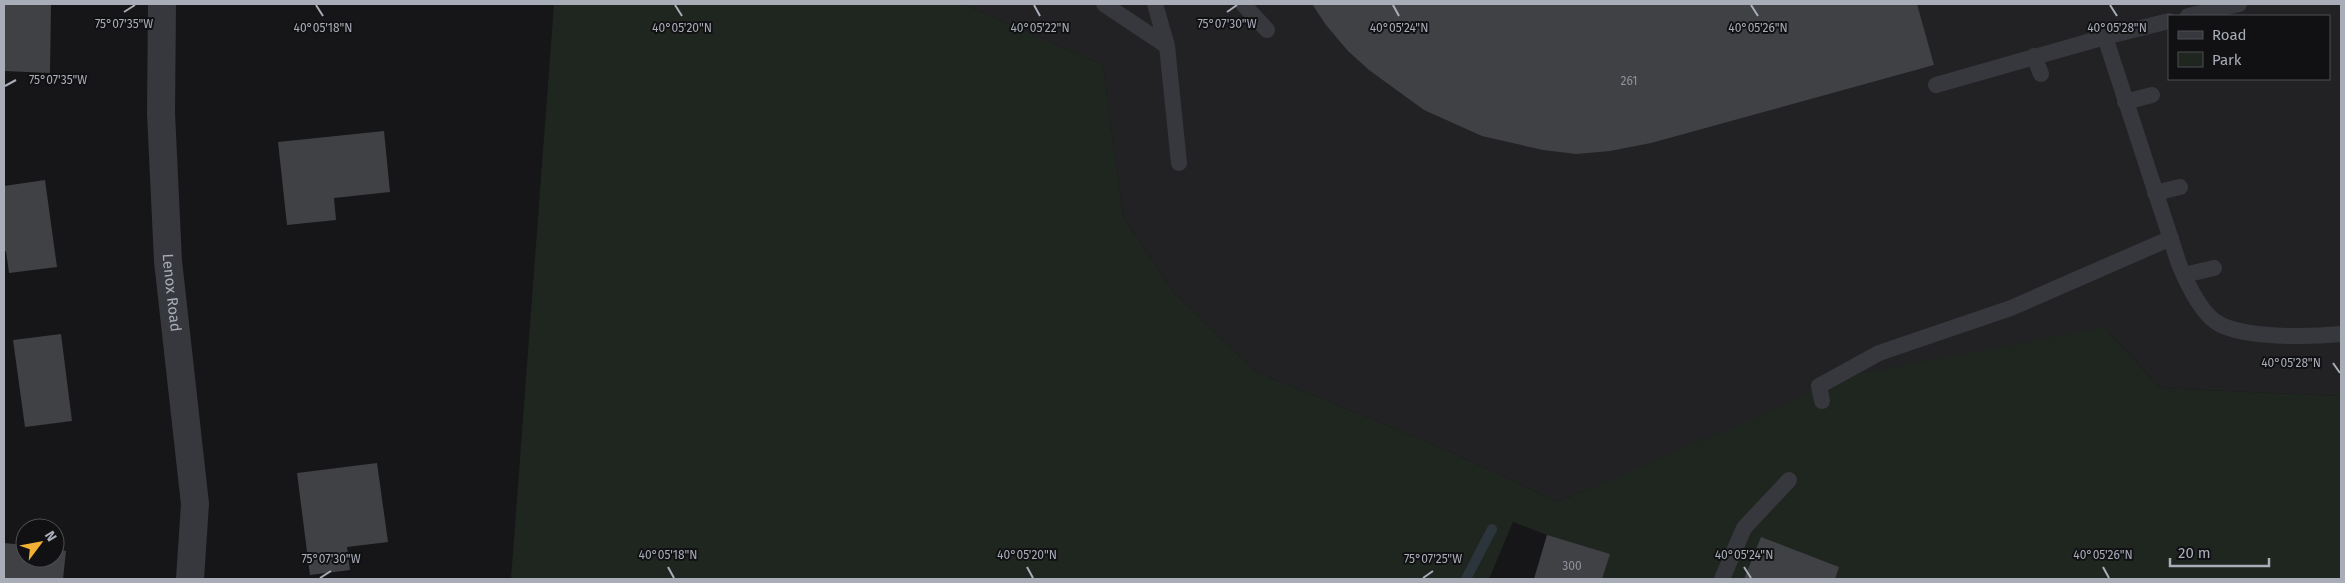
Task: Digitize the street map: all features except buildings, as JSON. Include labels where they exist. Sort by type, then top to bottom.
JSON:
[{"type":"street","name":"Lenox Road","points":[[162,4],[161,114],[168,261],[195,504],[190,579]]},
{"type":"lane","points":[[1104,4],[1166,46]]},
{"type":"lane","points":[[1155,4],[1166,46],[1179,163]]},
{"type":"lane","points":[[1243,4],[1267,30]]},
{"type":"lane","points":[[2192,15],[2239,4]]},
{"type":"lane","points":[[1936,85],[2034,56],[2168,21]]},
{"type":"lane","points":[[2105,37],[2155,193],[2184,275],[2197,299],[2215,321],[2237,331],[2319,336],[2341,334]]},
{"type":"lane","points":[[2034,56],[2041,74]]},
{"type":"lane","points":[[2125,102],[2152,95]]},
{"type":"lane","points":[[2155,193],[2180,187]]},
{"type":"lane","points":[[1822,401],[1819,386],[1879,353],[2010,308],[2171,238]]},
{"type":"lane","points":[[2184,275],[2214,268]]},
{"type":"lane","points":[[1722,579],[1744,528],[1789,480]]},
{"type":"shaded area","points":[[963,4],[2341,4],[2341,396],[2160,388],[2104,327],[1669,455],[1558,502],[1451,452],[1255,371],[1175,294],[1123,217],[1103,65]]},
{"type":"green space","points":[[554,4],[963,4],[1103,65],[1123,217],[1175,294],[1255,371],[1451,452],[1558,502],[1853,375],[2104,327],[2160,388],[2341,396],[2341,579],[1534,579],[1547,535],[1513,522],[1489,579],[511,579]]},
{"type":"waterway","points":[[1466,579],[1492,529]]}]
